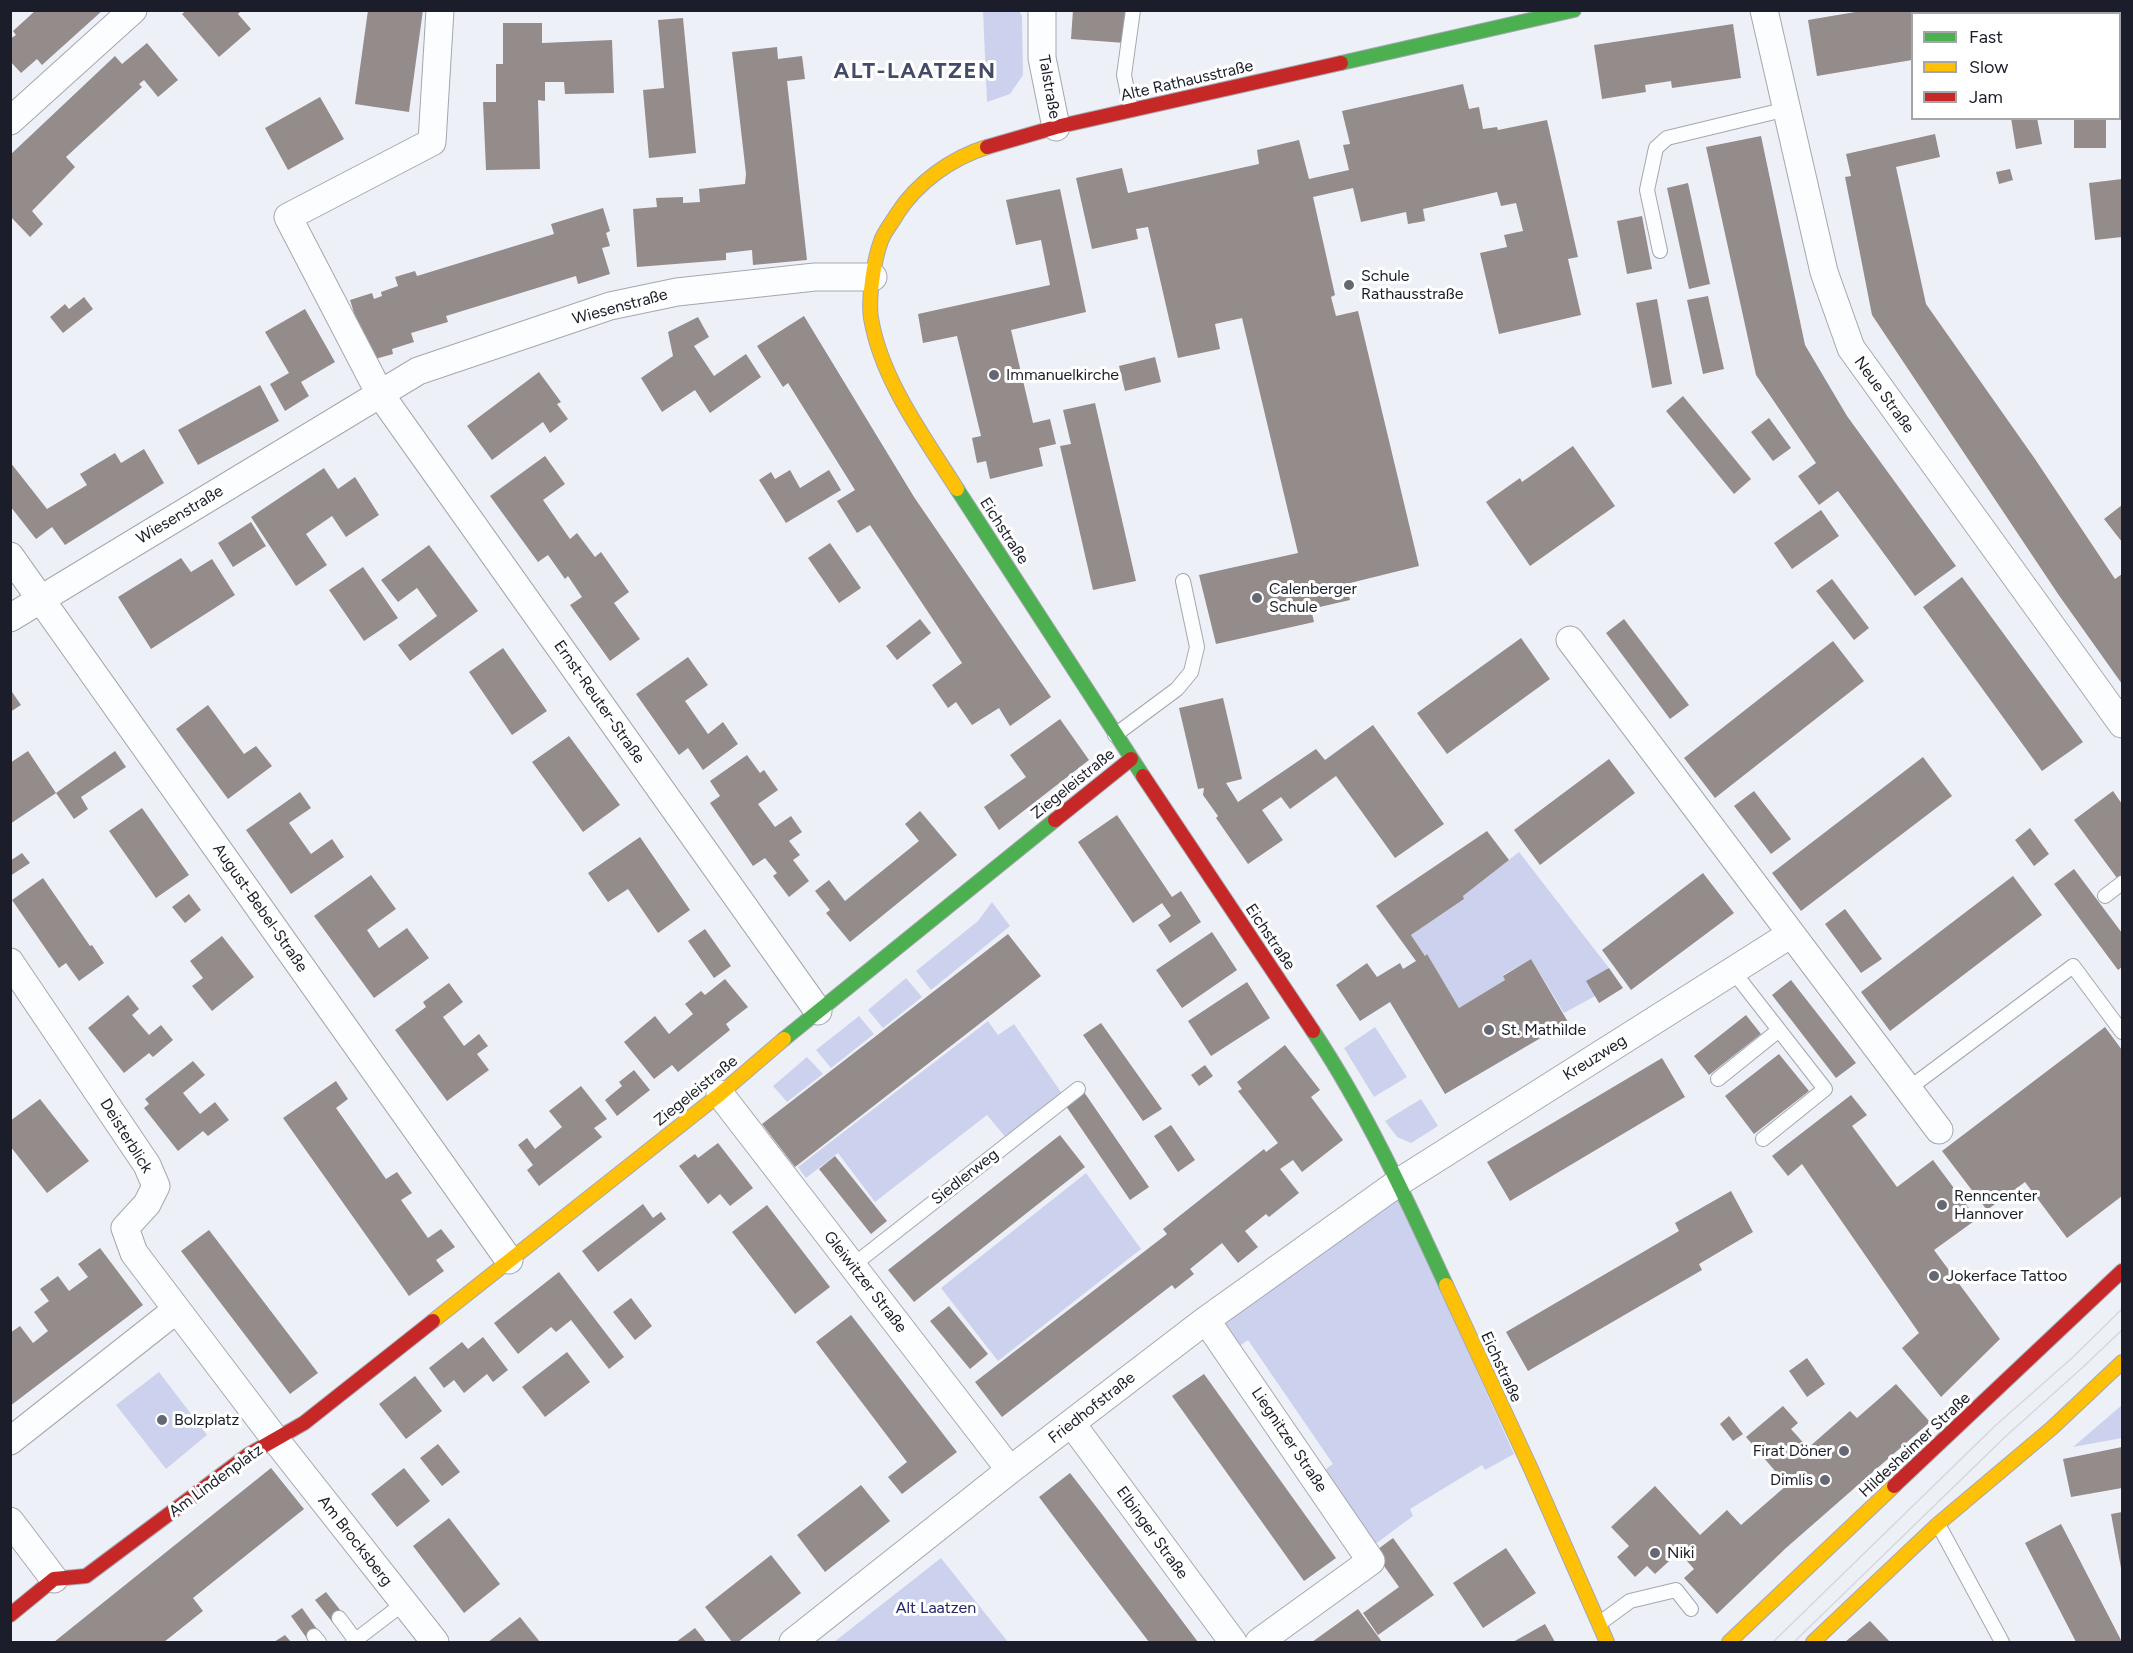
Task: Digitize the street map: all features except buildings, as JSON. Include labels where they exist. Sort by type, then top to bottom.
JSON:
[{"type":"street","points":[[10,122],[133,10]]},
{"type":"street","points":[[380,394],[288,217],[432,142],[440,10]]},
{"type":"street","name":"Talstraße","points":[[1042,10],[1042,58],[1056,127]]},
{"type":"street","name":"Alte Rathausstraße","points":[[873,277],[881,240],[905,202],[937,171],[983,148],[1056,127],[1574,10]]},
{"type":"street","name":"Neue Straße","points":[[1764,10],[1824,272],[1851,348],[2122,724]]},
{"type":"street","name":"Wiesenstraße","points":[[10,618],[418,371],[610,306],[677,292],[815,277],[873,277]]},
{"type":"street","name":"Eichstraße","points":[[873,277],[871,317],[883,360],[910,415],[1115,735],[1329,1055],[1399,1182],[1607,1642]]},
{"type":"street","name":"Ernst-Reuter-Straße","points":[[380,394],[818,1011]]},
{"type":"street","name":"August-Bebel-Straße","points":[[10,556],[509,1260]]},
{"type":"street","points":[[1570,639],[1939,1130]]},
{"type":"street","name":"Ziegeleistraße","points":[[275,1439],[304,1423],[720,1094],[818,1011],[1131,759]]},
{"type":"street","name":"Kreuzweg","points":[[1399,1182],[1791,934]]},
{"type":"street","name":"Deisterblick","points":[[10,962],[147,1164],[156,1186],[147,1204],[125,1228],[134,1253],[176,1310]]},
{"type":"street","name":"Gleiwitzer Straße","points":[[720,1094],[1010,1470]]},
{"type":"street","name":"Friedhofstraße","points":[[793,1642],[1010,1470],[1206,1320],[1399,1182]]},
{"type":"street","name":"Hildesheimer Straße","points":[[1729,1642],[2122,1271]]},
{"type":"street","points":[[10,1441],[176,1310]]},
{"type":"street","name":"Am Lindenplatz","points":[[54,1579],[86,1576],[248,1455],[275,1439],[176,1310]]},
{"type":"street","name":"Liegnitzer Straße","points":[[1206,1320],[1371,1561],[1259,1642]]},
{"type":"street","points":[[1813,1642],[1938,1524],[2052,1428],[2122,1362]]},
{"type":"street","name":"Elbinger Straße","points":[[1072,1424],[1233,1642]]},
{"type":"street","name":"Am Brocksberg","points":[[275,1439],[435,1642]]},
{"type":"street","points":[[10,1521],[54,1579],[10,1615]]},
{"type":"lane","points":[[1131,110],[1124,75],[1133,10]]},
{"type":"lane","points":[[1660,250],[1647,190],[1656,148],[1667,138],[1787,109]]},
{"type":"lane","points":[[1115,735],[1177,689],[1191,672],[1197,647],[1183,581]]},
{"type":"lane","points":[[2105,896],[2122,883]]},
{"type":"lane","points":[[1908,1089],[2073,966],[2122,1032]]},
{"type":"lane","points":[[1733,971],[1825,1089],[1763,1138]]},
{"type":"lane","points":[[1718,1079],[1779,1030]]},
{"type":"lane","name":"Siedlerweg","points":[[852,1266],[1078,1089]]},
{"type":"lane","points":[[1938,1524],[2002,1642]]},
{"type":"lane","points":[[1600,1623],[1630,1601],[1676,1590],[1691,1609]]},
{"type":"lane","points":[[339,1618],[354,1642],[404,1603]]},
{"type":"green space","points":[[983,11],[1019,11],[1022,16],[1023,75],[1010,94],[987,102]]},
{"type":"green space","points":[[1519,852],[1609,968],[1595,996],[1564,1013],[1531,959],[1503,975],[1505,980],[1459,1008],[1427,955],[1425,956],[1411,935],[1464,899],[1463,896]]},
{"type":"green space","points":[[992,902],[1010,926],[931,990],[916,971],[978,921]]},
{"type":"green space","points":[[906,978],[922,997],[883,1028],[868,1010]]},
{"type":"green space","points":[[859,1016],[874,1034],[831,1068],[816,1050]]},
{"type":"green space","points":[[988,1021],[998,1035],[1014,1024],[1063,1095],[1007,1139],[987,1115],[875,1202],[838,1153],[806,1178],[798,1167]]},
{"type":"green space","points":[[1375,1027],[1407,1077],[1374,1097],[1344,1048]]},
{"type":"green space","points":[[807,1057],[823,1074],[787,1102],[773,1086]]},
{"type":"green space","points":[[1421,1099],[1438,1126],[1411,1143],[1397,1137],[1385,1121]]},
{"type":"green space","points":[[1086,1173],[1141,1249],[998,1361],[941,1288]]},
{"type":"green space","points":[[1395,1188],[1514,1454],[1485,1470],[1482,1465],[1410,1509],[1413,1516],[1366,1551],[1316,1476],[1333,1464],[1248,1340],[1231,1352],[1213,1325]]},
{"type":"green space","name":"Bolzplatz","points":[[159,1372],[207,1435],[166,1469],[116,1405]]},
{"type":"green space","points":[[2122,1405],[2122,1438],[2073,1447]]},
{"type":"green space","name":"Alt Laatzen","points":[[941,1558],[1008,1642],[834,1642]]},
{"type":"tram line","points":[[1773,1642],[1996,1425],[2072,1358],[2122,1309]]},
{"type":"tram line","points":[[1794,1642],[2006,1436],[2122,1330]]},
{"type":"traffic: fast","points":[[1341,63],[1574,10]]},
{"type":"traffic: fast","points":[[957,489],[1143,776]]},
{"type":"traffic: fast","points":[[784,1039],[1055,820]]},
{"type":"traffic: fast","points":[[1313,1031],[1368,1124],[1446,1285]]},
{"type":"traffic: slow","points":[[957,489],[905,407],[884,363],[871,318],[871,290],[881,241],[905,203],[936,173],[961,158],[987,147]]},
{"type":"traffic: slow","points":[[433,1321],[720,1094],[784,1039]]},
{"type":"traffic: slow","points":[[1446,1285],[1531,1469],[1607,1642]]},
{"type":"traffic: slow","points":[[1813,1642],[1938,1524],[2052,1428],[2122,1362]]},
{"type":"traffic: slow","points":[[1729,1642],[1894,1486]]},
{"type":"traffic: jam","points":[[987,147],[1056,127],[1341,63]]},
{"type":"traffic: jam","points":[[1055,820],[1131,759]]},
{"type":"traffic: jam","points":[[1143,776],[1313,1031]]},
{"type":"traffic: jam","points":[[1894,1486],[2122,1271]]},
{"type":"traffic: jam","points":[[10,1615],[54,1579],[86,1576],[248,1455],[304,1423],[433,1321]]},
{"type":"place","name":"Schule Rathausstraße","points":[[1349,285]]},
{"type":"place","name":"Immanuelkirche","points":[[994,375]]},
{"type":"place","name":"Calenberger Schule","points":[[1257,598]]},
{"type":"place","name":"St. Mathilde","points":[[1489,1030]]},
{"type":"place","name":"Renncenter Hannover","points":[[1942,1205]]},
{"type":"place","name":"Jokerface Tattoo","points":[[1934,1276]]},
{"type":"place","name":"Bolzplatz","points":[[162,1420]]},
{"type":"place","name":"Firat Döner","points":[[1844,1451]]},
{"type":"place","name":"Dimlis","points":[[1825,1480]]},
{"type":"place","name":"Niki","points":[[1655,1553]]},
{"type":"district","name":"ALT-LAATZEN","points":[[915,72]]}]
